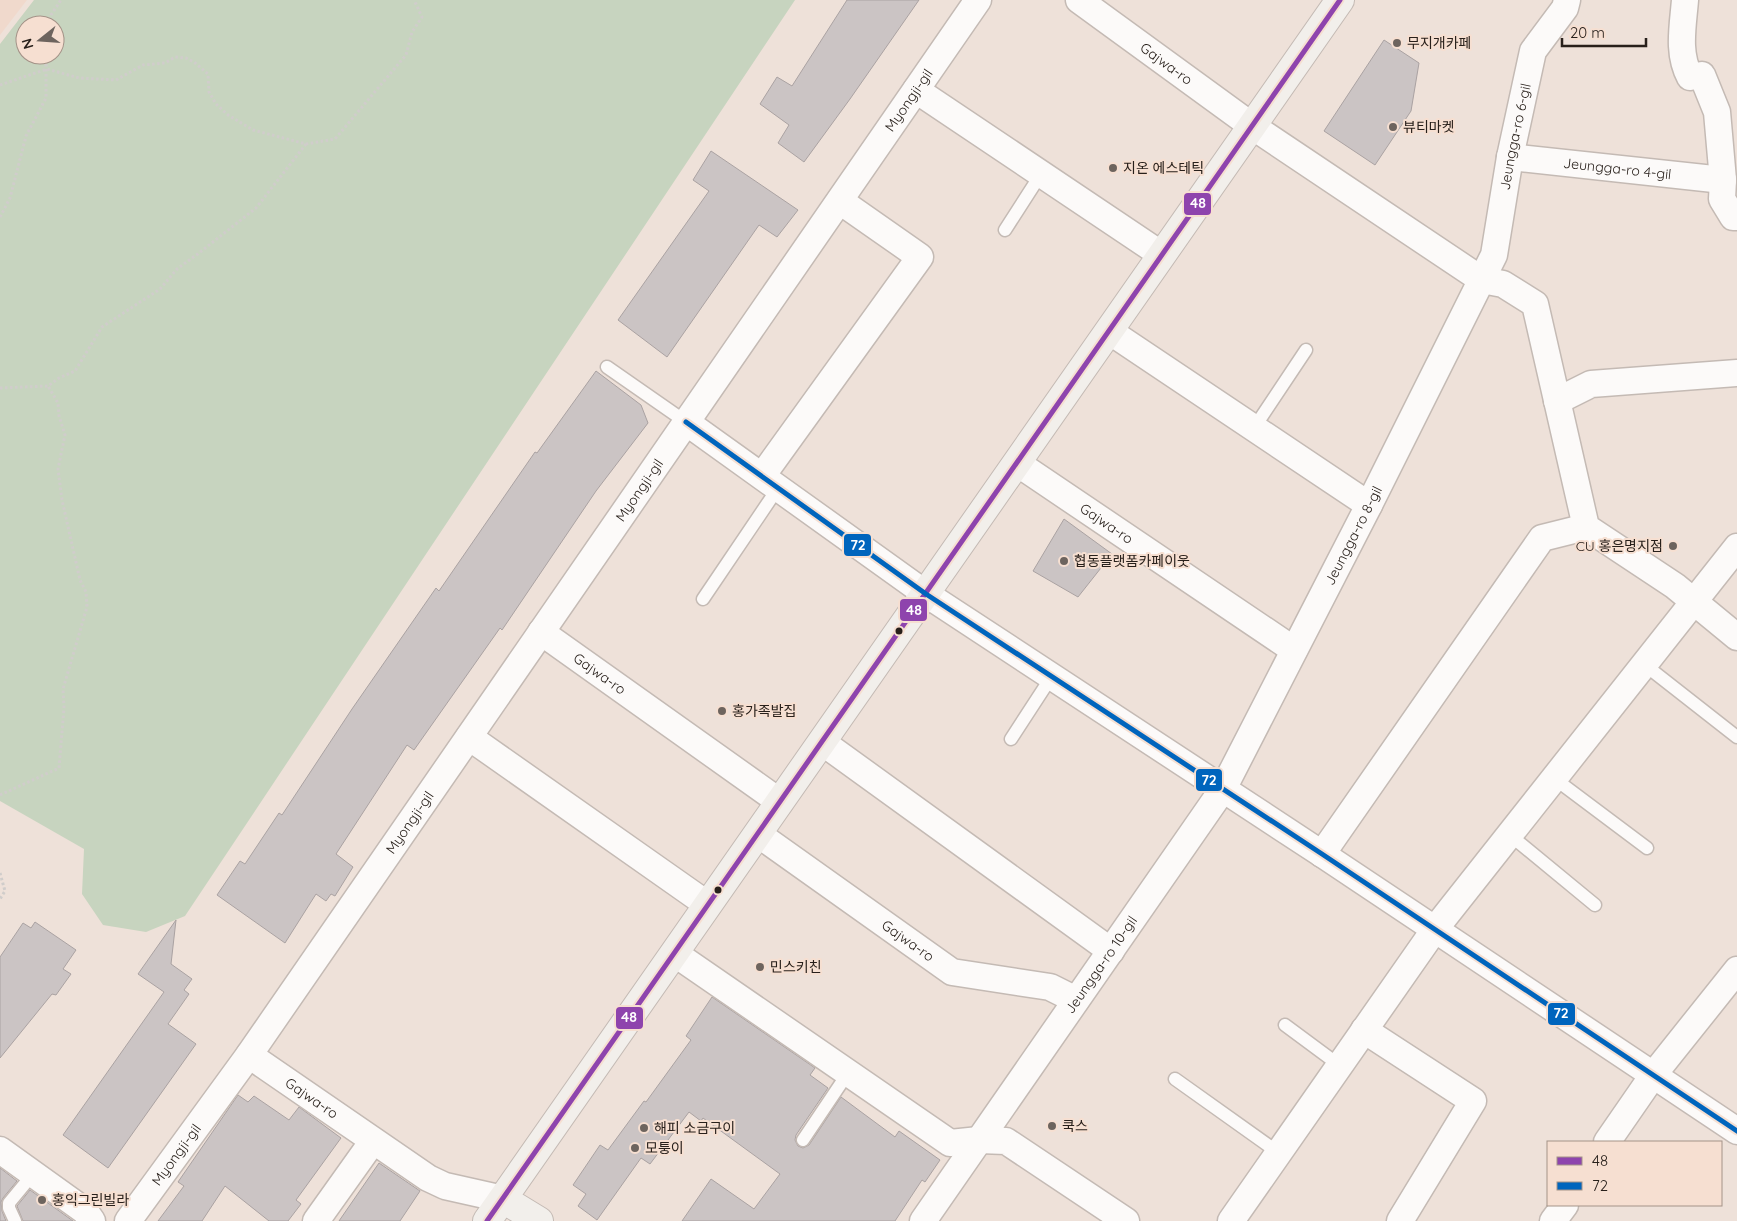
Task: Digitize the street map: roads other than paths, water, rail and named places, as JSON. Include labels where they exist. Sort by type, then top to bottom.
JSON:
[{"type":"main road","points":[[487,1221],[1340,0]]},
{"type":"main road","points":[[503,1198],[539,1221]]},
{"type":"street","name":"Myongji-gil","points":[[128,1221],[249,1055],[978,0]]},
{"type":"street","name":"Gajwa-ro","points":[[1079,0],[1252,126]]},
{"type":"street","name":"Jeungga-ro 6-gil","points":[[1482,280],[1494,256],[1510,157],[1533,52],[1565,8],[1567,0]]},
{"type":"street","points":[[1685,0],[1681,44],[1684,66],[1690,77],[1702,75],[1717,112],[1723,180],[1722,200],[1733,216],[1737,216]]},
{"type":"street","points":[[916,90],[1162,255]]},
{"type":"street","points":[[1252,126],[1482,280],[1503,284],[1534,304],[1586,527],[1675,586],[1737,637]]},
{"type":"street","name":"Jeungga-ro 4-gil","points":[[1510,157],[1723,180]]},
{"type":"street","points":[[770,482],[920,257],[840,201]]},
{"type":"street","name":"Jeungga-ro 8-gil","points":[[1223,789],[1482,280]]},
{"type":"street","points":[[1109,331],[1369,505]]},
{"type":"street","points":[[1557,401],[1591,384],[1737,373]]},
{"type":"street","points":[[686,422],[926,594],[1322,854],[1737,1131]]},
{"type":"street","name":"Gajwa-ro","points":[[1017,462],[1294,650]]},
{"type":"street","points":[[1322,854],[1542,538],[1586,527]]},
{"type":"street","points":[[1231,1221],[1435,929],[1737,548]]},
{"type":"street","name":"Gajwa-ro","points":[[542,632],[780,802]]},
{"type":"street","points":[[469,737],[708,905]]},
{"type":"street","points":[[822,742],[1110,951]]},
{"type":"street","name":"Jeungga-ro 10-gil","points":[[923,1221],[1223,789]]},
{"type":"street","name":"Gajwa-ro","points":[[758,834],[952,972],[1050,987],[1076,1000]]},
{"type":"street","points":[[674,953],[950,1143],[979,1140],[1006,1141],[1126,1221]]},
{"type":"street","points":[[1608,1141],[1654,1074],[1737,970]]},
{"type":"street","points":[[1364,1030],[1473,1101],[1400,1221]]},
{"type":"street","name":"Gajwa-ro","points":[[249,1055],[428,1178],[445,1186],[503,1198]]},
{"type":"street","points":[[316,1221],[373,1141]]},
{"type":"street","points":[[0,1150],[85,1211],[92,1221]]},
{"type":"street","points":[[1554,1221],[1563,1206]]},
{"type":"lane","points":[[1005,230],[1041,174]]},
{"type":"lane","points":[[1254,428],[1306,350]]},
{"type":"lane","points":[[607,366],[686,422]]},
{"type":"lane","points":[[704,599],[770,482]]},
{"type":"lane","points":[[1645,665],[1737,737]]},
{"type":"lane","points":[[1011,740],[1052,676]]},
{"type":"lane","points":[[1555,779],[1646,848]]},
{"type":"lane","points":[[1510,835],[1595,905]]},
{"type":"lane","points":[[1286,1025],[1340,1065]]},
{"type":"lane","points":[[803,1140],[848,1073]]},
{"type":"lane","points":[[1175,1079],[1279,1153]]},
{"type":"lane","points":[[15,1221],[10,1212],[9,1203],[33,1174]]},
{"type":"place","name":"무지개카페","points":[[1397,43]]},
{"type":"place","name":"뷰티마켓","points":[[1393,127]]},
{"type":"place","name":"지온 에스테틱","points":[[1113,168]]},
{"type":"place","name":"CU 홍은명지점","points":[[1673,546]]},
{"type":"place","name":"협동플랫폼카페이웃","points":[[1064,561]]},
{"type":"place","name":"홍가족발집","points":[[722,711]]},
{"type":"place","name":"민스키친","points":[[760,967]]},
{"type":"place","name":"쿡스","points":[[1052,1126]]},
{"type":"place","name":"해피 소금구이","points":[[644,1128]]},
{"type":"place","name":"모퉁이","points":[[635,1148]]},
{"type":"place","name":"홍익그린빌라","points":[[42,1200]]}]
